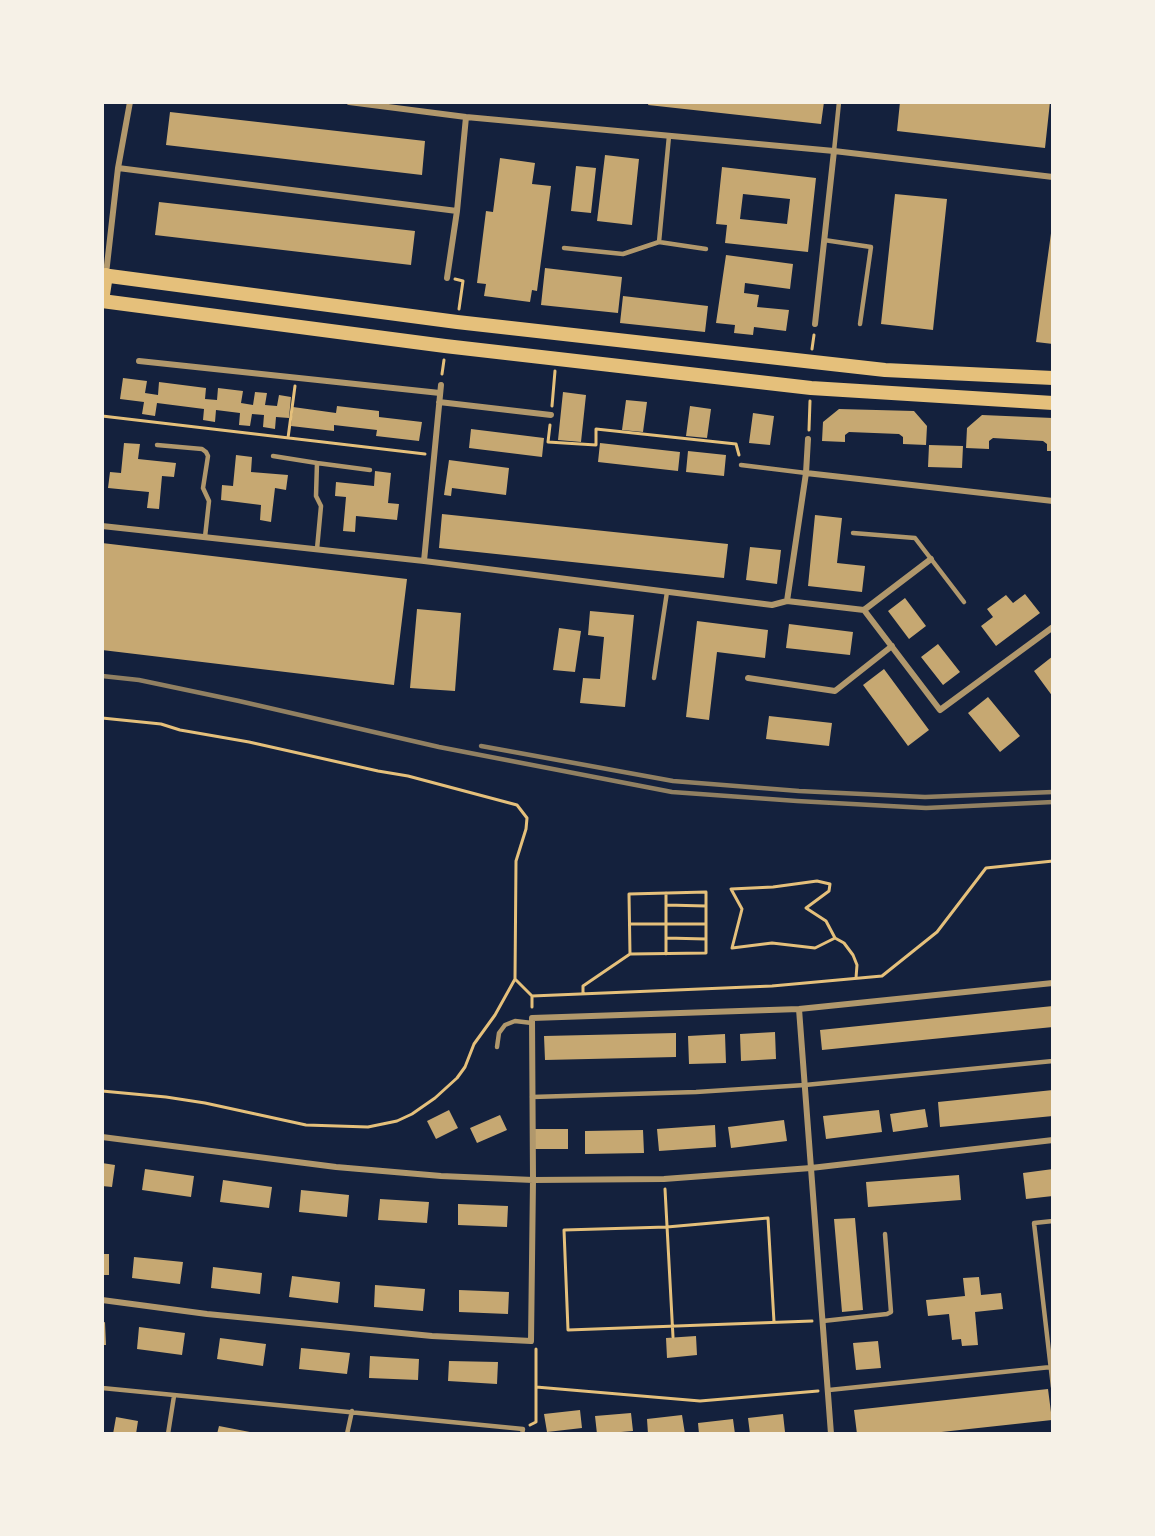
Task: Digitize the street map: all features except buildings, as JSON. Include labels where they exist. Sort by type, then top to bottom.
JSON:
[{"type":"main road","points":[[1053,378],[885,370],[457,322],[104,275],[102,301],[446,346],[811,388],[1053,403]]},
{"type":"street","points":[[104,275],[118,168],[130,102]]},
{"type":"street","points":[[350,102],[466,117],[834,151],[1053,177]]},
{"type":"street","points":[[447,278],[457,211],[466,117]]},
{"type":"street","points":[[815,324],[834,151]]},
{"type":"street","points":[[118,168],[457,211]]},
{"type":"street","points":[[139,361],[440,393]]},
{"type":"street","points":[[424,561],[441,385]]},
{"type":"street","points":[[439,402],[551,415]]},
{"type":"street","points":[[787,602],[806,473],[808,439]]},
{"type":"street","points":[[806,473],[1053,501]]},
{"type":"street","points":[[102,526],[424,561],[772,604],[787,602],[864,610],[931,559]]},
{"type":"street","points":[[864,610],[940,710],[1053,627]]},
{"type":"street","points":[[748,678],[835,691],[891,646]]},
{"type":"street","points":[[102,1300],[207,1314],[432,1336],[531,1341],[532,1021],[799,1009],[1053,984]]},
{"type":"street","points":[[799,1009],[831,1434]]},
{"type":"street","points":[[102,1137],[336,1167],[441,1176],[533,1180],[664,1179],[811,1168],[1053,1140]]},
{"type":"lane","points":[[834,151],[839,102]]},
{"type":"lane","points":[[659,242],[669,136]]},
{"type":"lane","points":[[824,240],[871,247],[860,324]]},
{"type":"lane","points":[[564,248],[623,254],[659,242],[706,249]]},
{"type":"lane","points":[[157,445],[202,449],[206,452],[208,456],[203,488],[209,501],[205,537]]},
{"type":"lane","points":[[273,456],[370,470]]},
{"type":"lane","points":[[317,463],[316,496],[321,506],[317,549]]},
{"type":"lane","points":[[741,465],[806,473]]},
{"type":"lane","points":[[853,533],[915,538],[964,602]]},
{"type":"lane","points":[[654,678],[667,592]]},
{"type":"lane","points":[[497,1047],[499,1032],[505,1025],[514,1021],[532,1021]]},
{"type":"lane","points":[[532,1098],[696,1092],[805,1085],[1053,1061]]},
{"type":"lane","points":[[1053,1221],[1034,1223],[1053,1387]]},
{"type":"lane","points":[[823,1321],[891,1312],[885,1234]]},
{"type":"lane","points":[[828,1390],[1051,1367]]},
{"type":"lane","points":[[102,1388],[352,1411],[522,1432]]},
{"type":"lane","points":[[168,1434],[174,1396]]},
{"type":"lane","points":[[347,1434],[352,1411]]},
{"type":"path","points":[[447,278],[463,281],[457,322]]},
{"type":"path","points":[[441,385],[446,346]]},
{"type":"path","points":[[557,359],[548,442],[596,445],[597,429],[736,444],[741,465]]},
{"type":"path","points":[[288,438],[296,378]]},
{"type":"path","points":[[102,416],[434,455]]},
{"type":"path","points":[[102,718],[161,724],[180,730],[249,742],[408,776],[517,805],[527,818],[524,839],[516,861],[515,979],[495,1015],[474,1044],[465,1067],[457,1078],[435,1098],[412,1114],[397,1121],[368,1127],[316,1126],[195,1102],[102,1091]]},
{"type":"path","points":[[532,996],[772,986],[882,976],[937,932],[986,868],[1053,861]]},
{"type":"path","points":[[835,938],[815,948],[772,943],[732,948],[742,909],[732,889],[817,881],[830,884],[829,891],[806,908],[826,921],[835,938],[844,943],[853,955],[856,978]]},
{"type":"path","points":[[583,993],[583,986],[630,954],[706,953],[706,892],[629,894],[630,954]]},
{"type":"path","points":[[666,893],[666,954]]},
{"type":"path","points":[[666,905],[706,906]]},
{"type":"path","points":[[629,924],[706,924]]},
{"type":"path","points":[[666,938],[706,939]]},
{"type":"path","points":[[515,979],[532,996],[532,1021]]},
{"type":"path","points":[[664,1179],[673,1337]]},
{"type":"path","points":[[774,1322],[768,1218],[667,1227],[564,1230],[568,1330],[823,1321]]},
{"type":"path","points":[[522,1432],[536,1422],[536,1350],[531,1341]]},
{"type":"path","points":[[536,1387],[700,1401],[828,1390]]},
{"type":"railway","points":[[102,676],[139,680],[439,747],[672,792],[926,808],[1053,802]]},
{"type":"railway","points":[[481,746],[673,781],[799,791],[925,797],[1053,792]]}]
